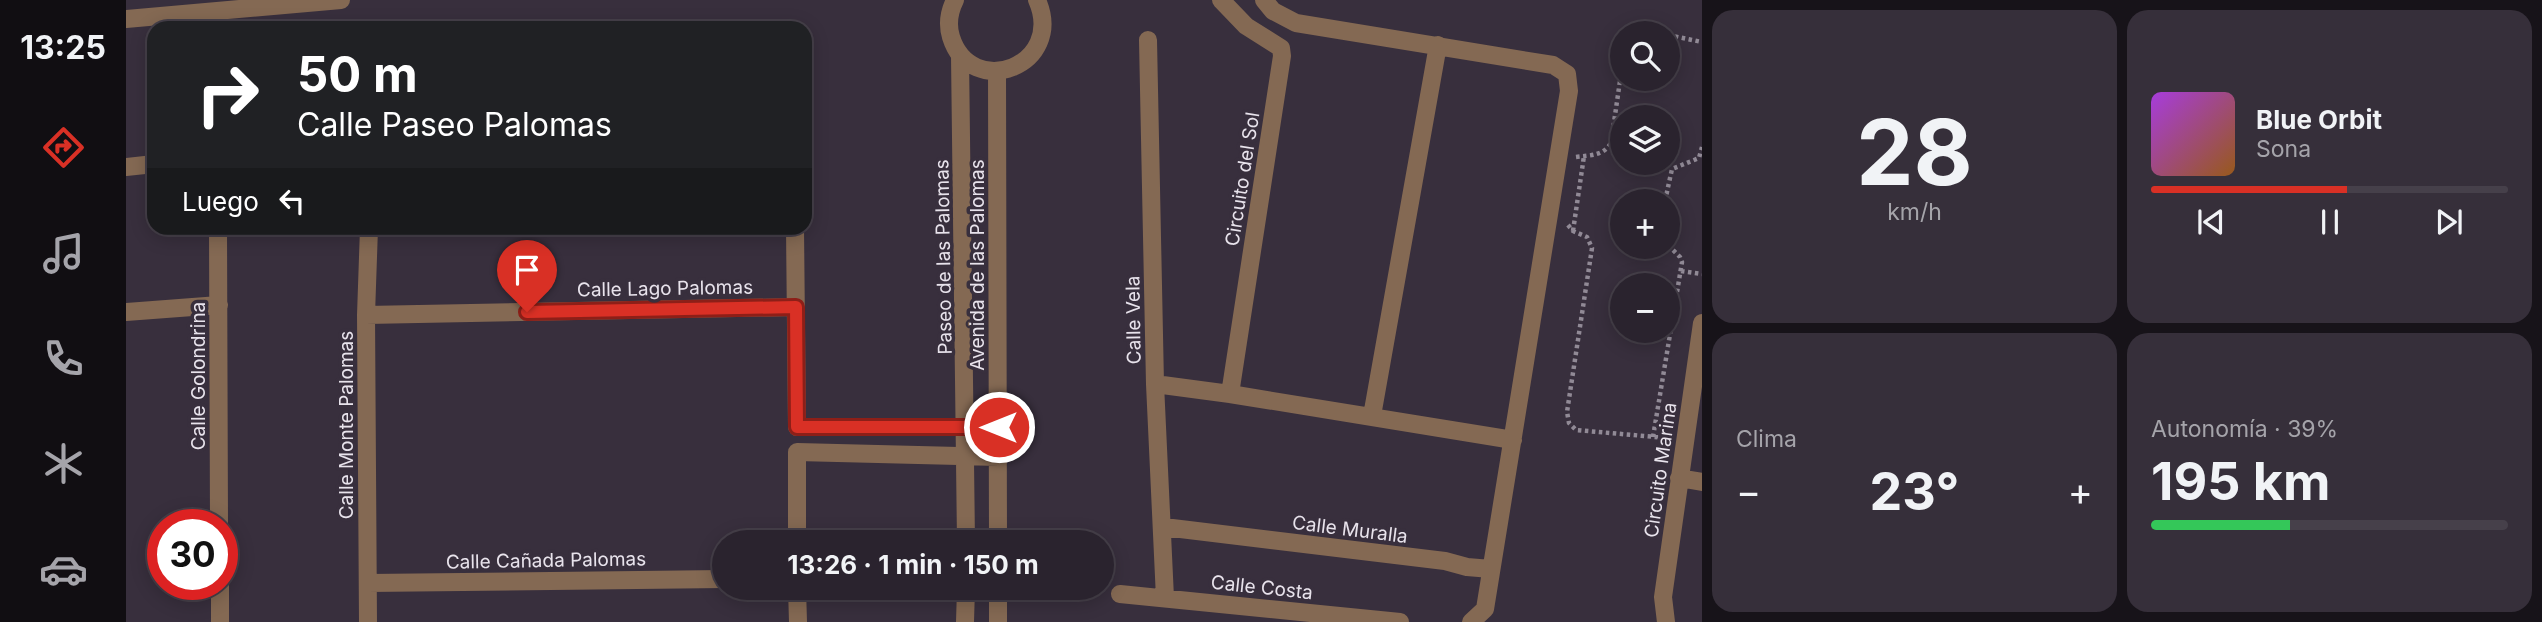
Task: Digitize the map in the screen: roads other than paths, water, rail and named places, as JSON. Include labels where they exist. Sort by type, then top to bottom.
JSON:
[{"type":"street","points":[[126,19],[341,0]]},
{"type":"street","name":"Paseo de las Palomas","points":[[955,0],[948,19],[949,33],[960,56],[966,530]]},
{"type":"street","points":[[960,56],[975,66],[997,71],[1018,66],[1037,48],[1042,36],[1043,23],[1037,0]]},
{"type":"street","name":"Circuito del Sol","points":[[1220,0],[1246,26],[1281,48],[1282,56],[1230,394]]},
{"type":"street","points":[[1264,0],[1273,12],[1296,23],[1553,65],[1567,74],[1569,91],[1485,609],[1471,622]]},
{"type":"street","name":"Calle Vela","points":[[1148,40],[1155,384],[1164,527],[1165,598]]},
{"type":"street","points":[[1372,416],[1438,45]]},
{"type":"street","name":"Avenida de las Palomas","points":[[997,71],[998,530]]},
{"type":"street","points":[[126,167],[147,165]]},
{"type":"street","name":"Calle Golondrina","points":[[218,235],[219,509]]},
{"type":"street","name":"Calle Monte Palomas","points":[[368,622],[366,314],[369,235]]},
{"type":"street","points":[[795,235],[797,427],[999,427]]},
{"type":"street","points":[[126,312],[219,305]]},
{"type":"street","name":"Calle Lago Palomas","points":[[366,314],[796,307]]},
{"type":"street","name":"Circuito Marina","points":[[1666,622],[1663,597],[1702,323]]},
{"type":"street","points":[[1155,384],[1513,440]]},
{"type":"street","points":[[797,530],[797,452],[999,457]]},
{"type":"street","points":[[1679,478],[1702,482]]},
{"type":"street","name":"Calle Muralla","points":[[1164,527],[1445,561],[1490,569]]},
{"type":"street","name":"Calle Cañada Palomas","points":[[368,583],[712,579]]},
{"type":"street","name":"Calle Costa","points":[[1119,594],[1400,622]]},
{"type":"street","points":[[220,600],[220,622]]},
{"type":"street","points":[[797,600],[798,622]]},
{"type":"street","points":[[965,622],[966,600]]},
{"type":"street","points":[[998,600],[998,622]]}]
